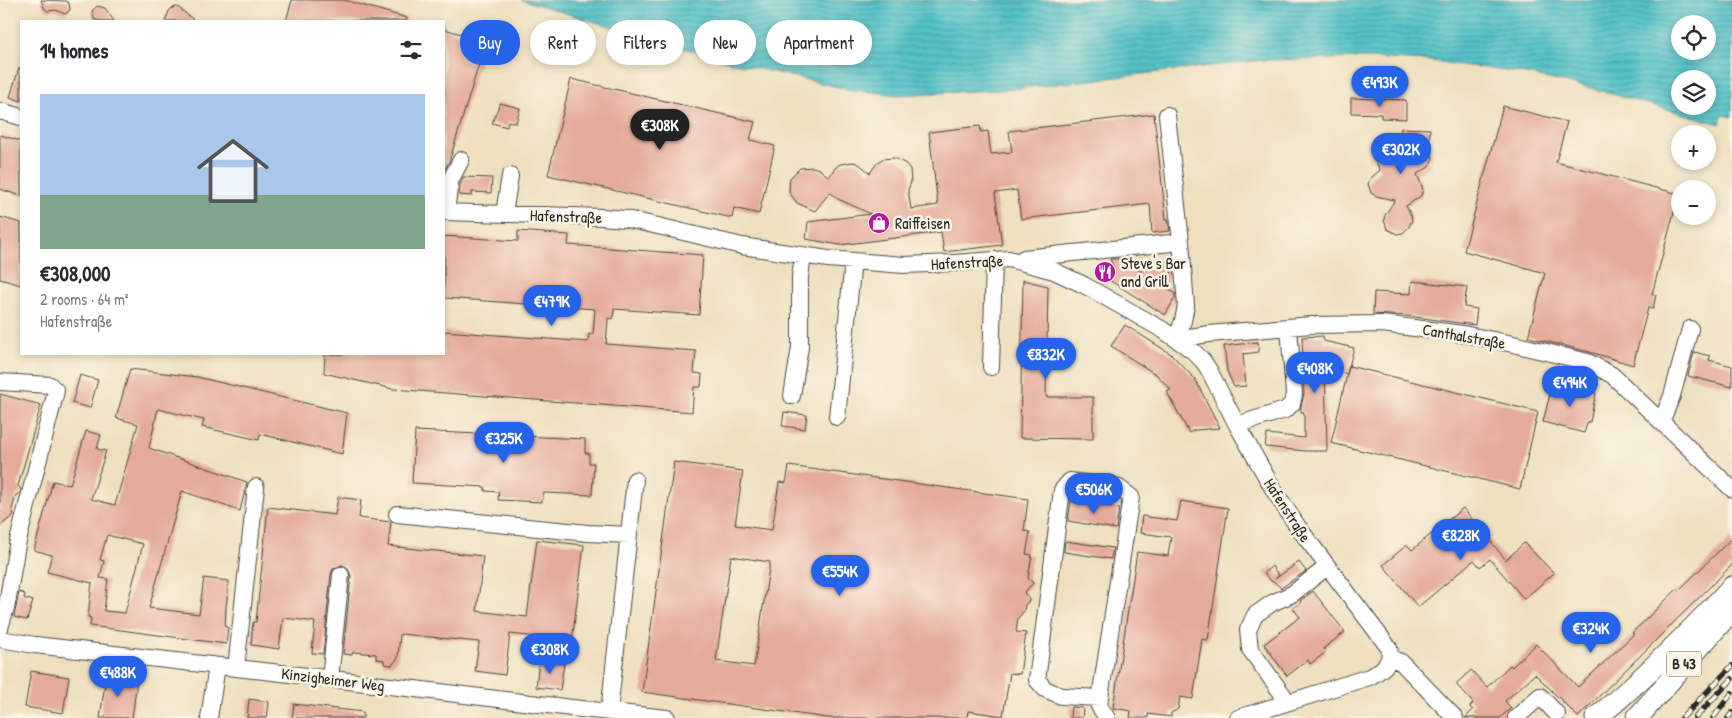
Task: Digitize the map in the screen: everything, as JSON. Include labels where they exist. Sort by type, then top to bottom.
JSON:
[{"type":"main road","name":"B 43","points":[[1596,718],[1672,649],[1732,587]]},
{"type":"main road","name":"B 43","points":[[1637,718],[1732,610]]},
{"type":"street","points":[[0,110],[20,117]]},
{"type":"street","points":[[1167,115],[1186,305],[1183,321],[1176,339]]},
{"type":"street","points":[[445,212],[450,181],[461,160]]},
{"type":"street","points":[[504,214],[510,176]]},
{"type":"street","name":"Hafenstraße","points":[[445,212],[626,219],[742,246],[803,256],[904,264],[1001,260],[1036,265],[1070,278],[1163,330],[1193,351],[1209,370],[1237,425],[1275,492],[1327,567],[1389,648],[1389,658]]},
{"type":"street","points":[[991,366],[1001,260],[1181,242]]},
{"type":"street","points":[[792,396],[800,347],[800,277],[803,256]]},
{"type":"street","points":[[837,417],[854,261]]},
{"type":"street","name":"Canthalstraße","points":[[1176,339],[1209,334],[1356,323],[1406,326],[1471,336],[1588,362],[1612,375],[1732,490]]},
{"type":"street","points":[[1237,425],[1285,410],[1292,404],[1294,394],[1289,327]]},
{"type":"street","points":[[1661,422],[1672,396],[1690,329]]},
{"type":"street","points":[[0,382],[50,385],[56,391],[16,545],[7,604],[0,628]]},
{"type":"street","points":[[609,712],[635,480]]},
{"type":"street","points":[[1100,698],[1061,696],[1045,689],[1037,680],[1062,490],[1070,481],[1119,488],[1131,497],[1099,706],[1107,718]]},
{"type":"street","points":[[236,668],[256,487]]},
{"type":"street","points":[[398,514],[588,533],[629,535]]},
{"type":"street","points":[[1288,702],[1250,649],[1248,630],[1255,616],[1272,603],[1292,594],[1327,567]]},
{"type":"street","points":[[330,678],[341,575]]},
{"type":"street","name":"Kinzigheimer Weg","points":[[0,639],[35,645],[656,717]]},
{"type":"street","points":[[1238,718],[1262,713],[1288,702],[1369,677],[1385,667],[1389,658],[1401,662],[1455,718]]},
{"type":"street","points":[[209,718],[217,666]]},
{"type":"street","points":[[1516,718],[1540,696],[1557,714]]},
{"type":"water","points":[[522,0],[1732,0],[1732,117],[1722,115],[1720,124],[1688,115],[1716,115],[1716,70],[1671,70],[1671,110],[1587,87],[1520,73],[1432,61],[1369,58],[1262,60],[1013,89],[898,95],[847,89],[743,65],[756,65],[756,20],[694,20],[694,51],[684,48],[684,20],[606,20],[606,25],[596,22],[596,20],[589,20]]},
{"type":"building","points":[[41,0],[66,1],[69,3],[70,10],[65,14],[56,10],[48,11],[44,8]]},
{"type":"building","points":[[292,0],[344,0],[407,18],[406,20],[286,20]]},
{"type":"building","points":[[97,6],[105,8],[113,20],[96,20],[92,11]]},
{"type":"building","points":[[172,8],[179,8],[194,20],[165,20]]},
{"type":"building","points":[[445,29],[460,34],[460,65],[479,65],[449,162],[445,169]]},
{"type":"building","points":[[19,68],[20,68],[20,101],[10,97]]},
{"type":"building","points":[[571,79],[755,122],[750,140],[775,146],[759,214],[734,208],[732,218],[548,175]]},
{"type":"building","points":[[1351,98],[1406,100],[1406,119],[1381,118],[1381,114],[1351,113]]},
{"type":"building","points":[[500,103],[520,108],[516,123],[508,121],[507,127],[492,123]]},
{"type":"building","points":[[1503,106],[1567,122],[1556,162],[1671,192],[1671,224],[1652,294],[1656,295],[1653,309],[1648,308],[1633,365],[1528,337],[1545,273],[1464,251]]},
{"type":"building","points":[[1154,114],[1166,219],[1168,219],[1170,231],[1152,233],[1150,204],[1021,219],[1017,190],[995,193],[1002,245],[944,252],[941,232],[840,245],[806,239],[808,222],[871,214],[838,199],[830,192],[815,211],[797,203],[789,192],[790,178],[800,168],[813,167],[829,177],[840,164],[853,162],[859,164],[870,173],[882,159],[895,158],[906,164],[910,169],[911,182],[908,190],[911,209],[938,205],[929,132],[980,126],[981,132],[988,131],[991,154],[1012,152],[1009,131]]},
{"type":"building","points":[[1401,128],[1430,129],[1429,146],[1433,158],[1429,167],[1417,174],[1423,189],[1421,196],[1406,206],[1412,220],[1409,227],[1403,233],[1397,234],[1387,229],[1384,220],[1385,215],[1395,200],[1376,196],[1371,193],[1368,184],[1370,179],[1380,170],[1373,157],[1374,147],[1382,141],[1400,143]]},
{"type":"building","points":[[0,135],[20,141],[20,196],[0,189]]},
{"type":"building","points":[[463,177],[492,178],[491,193],[472,192],[472,196],[460,195],[460,184]]},
{"type":"building","points":[[0,217],[20,223],[20,285],[0,279]]},
{"type":"building","points":[[518,231],[569,235],[568,245],[703,255],[699,315],[614,309],[613,319],[608,318],[606,344],[696,351],[694,373],[702,374],[701,387],[694,387],[692,412],[393,389],[324,373],[325,355],[445,355],[445,331],[588,342],[589,334],[593,334],[595,309],[445,298],[445,236],[518,241]]},
{"type":"building","points":[[1150,257],[1173,270],[1164,286],[1175,293],[1175,298],[1165,315],[1109,280],[1106,274],[1114,268],[1110,259],[1121,259],[1141,272]]},
{"type":"building","points":[[1023,280],[1048,286],[1046,397],[1093,397],[1093,439],[1020,438]]},
{"type":"building","points":[[1412,281],[1467,287],[1464,307],[1477,309],[1475,325],[1407,316],[1373,314],[1374,292],[1411,294]]},
{"type":"building","points":[[1125,325],[1171,354],[1195,379],[1220,428],[1195,430],[1189,433],[1167,392],[1171,390],[1157,375],[1111,346]]},
{"type":"building","points":[[1323,336],[1324,341],[1354,348],[1347,374],[1325,369],[1327,451],[1265,447],[1267,434],[1304,438],[1304,412],[1301,412],[1304,394],[1302,337]]},
{"type":"building","points":[[1258,342],[1259,352],[1243,354],[1246,386],[1234,387],[1227,371],[1224,346]]},
{"type":"building","points":[[1694,352],[1710,356],[1709,360],[1732,366],[1732,387],[1688,376]]},
{"type":"building","points":[[1349,366],[1538,412],[1520,489],[1331,443]]},
{"type":"building","points":[[130,369],[197,377],[347,413],[342,454],[260,434],[259,440],[202,427],[204,420],[158,409],[149,448],[247,482],[240,511],[182,491],[149,608],[199,614],[204,578],[229,581],[225,627],[228,627],[226,644],[90,626],[91,618],[88,617],[92,583],[47,572],[52,555],[34,550],[53,481],[70,485],[86,431],[101,435],[97,449],[106,451],[91,499],[115,505],[138,424],[116,418]],"holes":[[[107,535],[143,544],[125,613],[104,611],[108,579],[100,578],[104,561],[100,560]]]},
{"type":"building","points":[[80,375],[98,380],[90,408],[72,403]]},
{"type":"building","points":[[1556,383],[1596,393],[1590,422],[1588,421],[1584,433],[1543,422],[1550,394],[1553,395]]},
{"type":"building","points":[[0,394],[41,405],[18,486],[21,489],[20,493],[16,495],[12,509],[14,515],[0,526]]},
{"type":"building","points":[[784,412],[807,415],[805,429],[782,426]]},
{"type":"building","points":[[415,431],[585,439],[585,453],[589,453],[589,463],[594,463],[592,495],[543,493],[542,502],[498,500],[499,492],[485,491],[485,487],[412,483]]},
{"type":"building","points":[[674,462],[743,471],[735,525],[772,530],[779,482],[786,483],[789,466],[1028,499],[1024,531],[1030,532],[1026,554],[1032,555],[1028,578],[1033,583],[1024,593],[1030,600],[1018,618],[1016,632],[1026,633],[1020,674],[1010,673],[1003,716],[968,711],[967,718],[828,718],[642,692]],"holes":[[[731,556],[770,562],[754,666],[716,661]]]},
{"type":"building","points":[[338,497],[361,500],[359,518],[391,522],[388,546],[483,556],[477,611],[527,617],[537,540],[584,545],[572,641],[510,634],[505,675],[475,671],[479,642],[400,634],[398,658],[392,665],[384,664],[384,660],[376,659],[376,654],[353,652],[352,655],[343,654],[351,576],[347,567],[342,565],[333,569],[331,574],[323,654],[312,653],[315,622],[302,620],[283,618],[279,649],[251,645],[253,622],[256,622],[268,507],[335,515]]},
{"type":"building","points":[[1071,501],[1119,508],[1116,529],[1068,521]]},
{"type":"building","points":[[1181,501],[1228,508],[1208,640],[1202,639],[1193,699],[1180,697],[1178,709],[1171,713],[1171,717],[1148,714],[1148,718],[1130,718],[1131,711],[1113,708],[1137,552],[1168,556],[1171,537],[1140,533],[1142,516],[1177,521]]},
{"type":"building","points":[[1463,508],[1506,560],[1524,543],[1554,573],[1524,599],[1490,559],[1480,567],[1474,560],[1418,607],[1383,565],[1407,545],[1412,550]]},
{"type":"building","points":[[1732,538],[1732,565],[1578,717],[1535,674],[1505,701],[1511,708],[1500,718],[1465,718],[1473,710],[1470,707],[1473,703],[1456,684],[1471,670],[1487,687],[1536,644],[1578,687],[1634,634],[1632,633],[1677,589],[1679,590]]},
{"type":"building","points":[[1065,541],[1113,548],[1111,559],[1064,552]]},
{"type":"building","points":[[1299,562],[1306,571],[1281,588],[1264,573],[1272,566],[1279,576],[1275,579]]},
{"type":"building","points":[[1313,591],[1345,632],[1324,648],[1326,652],[1310,664],[1308,660],[1287,676],[1264,644],[1300,617],[1293,608]]},
{"type":"building","points":[[19,592],[25,594],[24,598],[33,601],[27,620],[14,617]]},
{"type":"building","points":[[539,661],[564,664],[560,690],[536,687]]},
{"type":"building","points":[[31,671],[69,677],[63,713],[25,707]]},
{"type":"building","points":[[106,676],[137,681],[132,718],[100,718]]},
{"type":"building","points":[[249,699],[269,702],[267,718],[247,718]]},
{"type":"building","points":[[294,704],[363,712],[363,718],[292,718]]},
{"type":"building","points":[[1071,707],[1083,708],[1082,718],[1070,718]]},
{"type":"railway","points":[[1682,718],[1732,666]]},
{"type":"railway","points":[[1695,718],[1732,679]]},
{"type":"railway","points":[[1713,718],[1732,693]]},
{"type":"railway","points":[[1728,718],[1732,713]]},
{"type":"place","name":"Raiffeisen","points":[[879,223]]},
{"type":"place","name":"Steve's Bar and Grill","points":[[1105,272]]}]
